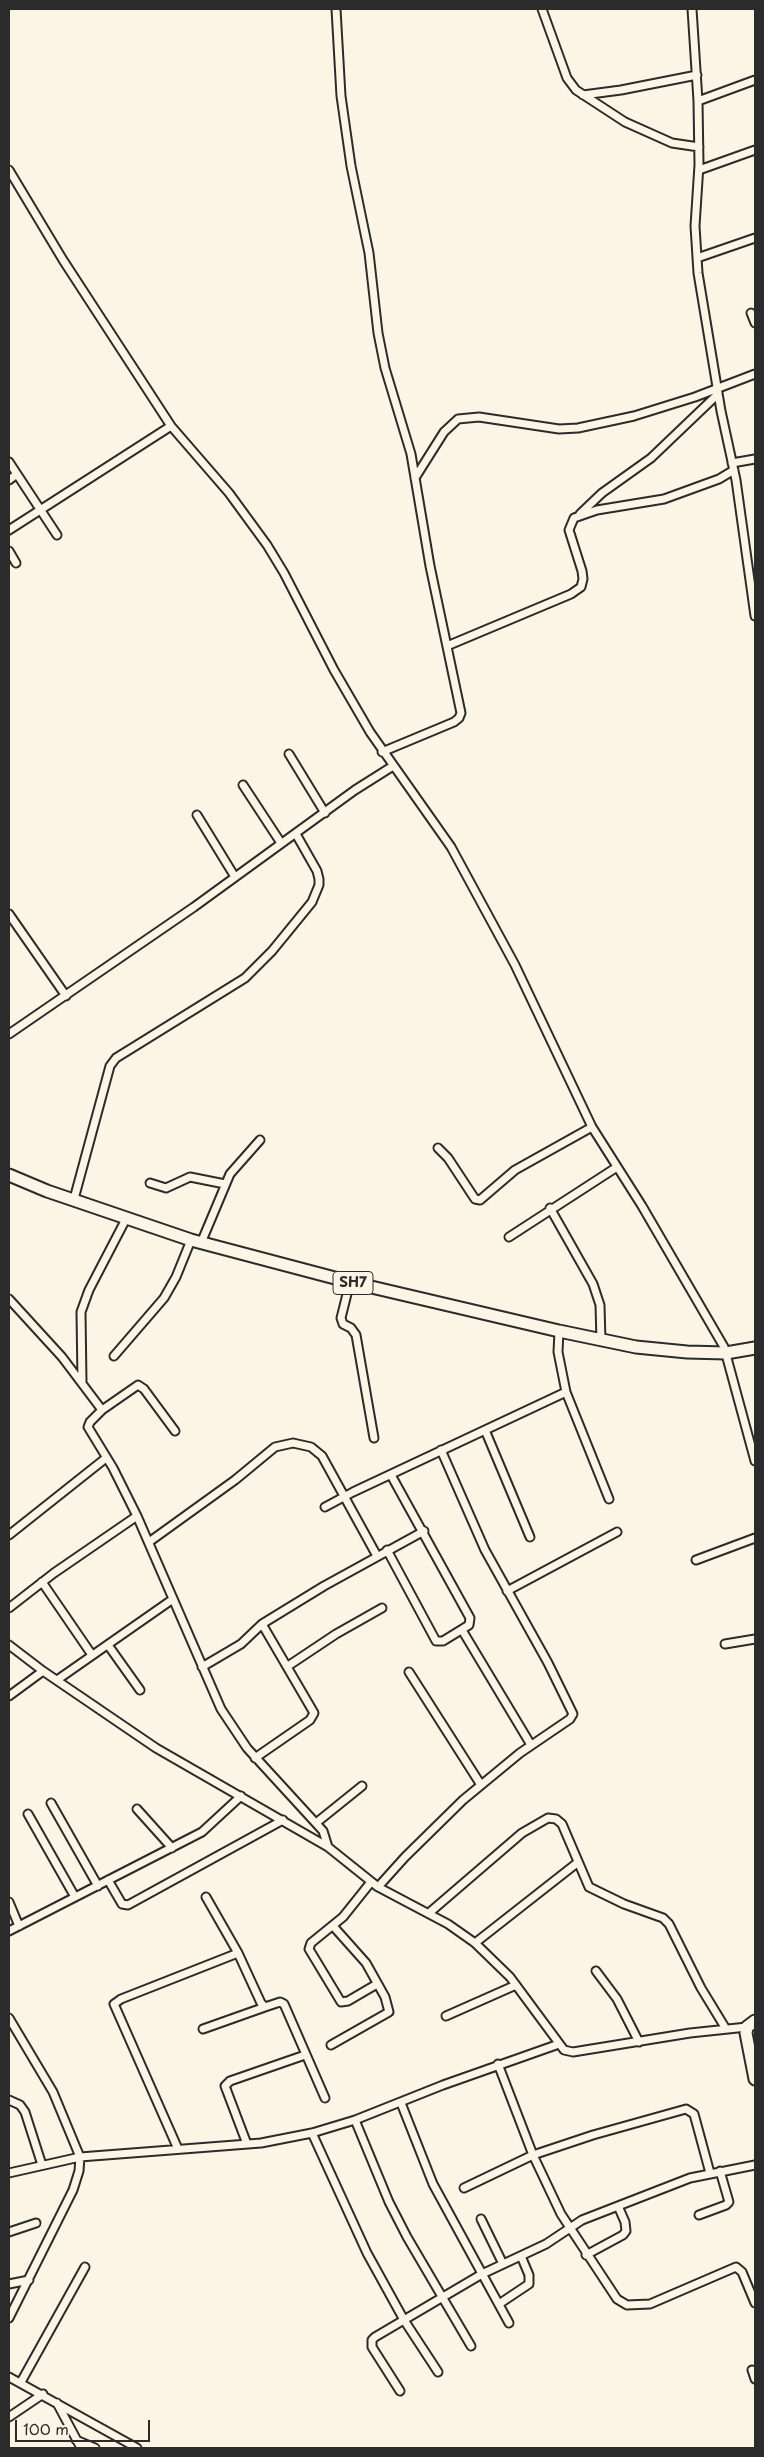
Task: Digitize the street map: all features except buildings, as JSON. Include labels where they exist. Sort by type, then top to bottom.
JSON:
[{"type":"main road","name":"SH7","points":[[9,1175],[196,1241],[350,1282],[559,1331],[636,1347],[706,1352],[755,1348]]},
{"type":"main road","name":"SH7","points":[[725,1350],[755,1342]]},
{"type":"main road","points":[[751,2024],[747,2042],[755,2079]]},
{"type":"street","points":[[336,9],[341,96],[351,166],[369,253],[378,333],[385,368],[404,426],[447,646],[461,706],[459,718],[382,752]]},
{"type":"street","points":[[542,9],[567,78],[583,95],[625,122],[672,143],[699,148]]},
{"type":"street","points":[[692,9],[697,75],[699,148],[695,226],[697,258],[718,391],[733,467],[755,616]]},
{"type":"street","points":[[583,95],[621,90],[697,75]]},
{"type":"street","points":[[698,101],[755,80]]},
{"type":"street","points":[[699,170],[755,150]]},
{"type":"street","points":[[9,170],[59,254],[171,426],[228,493],[267,545],[284,572],[344,688],[382,752],[439,828],[516,965],[592,1126],[642,1206],[725,1350],[755,1461]]},
{"type":"street","points":[[697,258],[755,238]]},
{"type":"street","points":[[751,312],[755,323]]},
{"type":"street","points":[[415,478],[444,432],[458,419],[479,417],[560,429],[578,428],[634,416],[718,391],[755,374]]},
{"type":"street","points":[[447,646],[571,594],[581,587],[582,571],[569,530],[574,518],[602,493],[651,458],[718,391]]},
{"type":"street","points":[[9,530],[171,426]]},
{"type":"street","points":[[580,514],[664,499],[719,479],[733,467],[755,459]]},
{"type":"street","points":[[9,462],[57,534]]},
{"type":"street","points":[[9,480],[17,474]]},
{"type":"street","points":[[9,551],[16,562]]},
{"type":"street","points":[[289,754],[325,813]]},
{"type":"street","points":[[9,1034],[296,834],[355,790],[393,766]]},
{"type":"street","points":[[243,785],[281,843]]},
{"type":"street","points":[[197,815],[235,877]]},
{"type":"street","points":[[74,1199],[110,1066],[116,1058],[245,978],[272,951],[312,902],[319,885],[319,879],[317,871],[296,834]]},
{"type":"street","points":[[9,914],[66,996]]},
{"type":"street","points":[[438,1148],[448,1158],[475,1199],[480,1200],[515,1170],[592,1126]]},
{"type":"street","points":[[114,1356],[164,1298],[235,1167],[260,1140]]},
{"type":"street","points":[[508,1236],[617,1167]]},
{"type":"street","points":[[150,1183],[166,1188],[190,1177],[225,1184]]},
{"type":"street","points":[[550,1208],[593,1284],[600,1305],[601,1340]]},
{"type":"street","points":[[82,1382],[80,1312],[89,1290],[127,1217]]},
{"type":"street","points":[[350,1282],[341,1318],[343,1324],[351,1328],[356,1335],[374,1438]]},
{"type":"street","points":[[9,1299],[82,1382],[102,1410]]},
{"type":"street","points":[[559,1331],[558,1352],[566,1392],[609,1499]]},
{"type":"street","points":[[175,1431],[144,1389],[138,1385],[102,1410],[90,1422],[88,1427],[137,1516],[221,1709],[255,1758],[316,1823],[326,1836],[328,1847]]},
{"type":"street","points":[[325,1507],[344,1496],[566,1392]]},
{"type":"street","points":[[486,1430],[530,1537]]},
{"type":"street","points":[[149,1542],[235,1480],[268,1452],[284,1444],[292,1443],[311,1447],[318,1451],[327,1462],[377,1556]]},
{"type":"street","points":[[378,1887],[444,1818],[481,1785],[531,1745],[570,1719],[573,1714],[545,1656],[482,1544],[441,1450]]},
{"type":"street","points":[[9,1535],[106,1458]]},
{"type":"street","points":[[387,1550],[436,1642],[443,1641],[470,1623],[470,1618],[424,1531],[391,1475]]},
{"type":"street","points":[[9,1608],[42,1582],[137,1516]]},
{"type":"street","points":[[202,1667],[241,1644],[262,1624],[387,1550],[424,1531]]},
{"type":"street","points":[[507,1591],[617,1532]]},
{"type":"street","points":[[696,1560],[755,1538]]},
{"type":"street","points":[[42,1582],[92,1655]]},
{"type":"street","points":[[57,1680],[173,1599]]},
{"type":"street","points":[[288,1666],[336,1634],[382,1608]]},
{"type":"street","points":[[255,1758],[313,1716],[313,1709],[262,1624]]},
{"type":"street","points":[[462,1630],[531,1745]]},
{"type":"street","points":[[725,1644],[755,1639]]},
{"type":"street","points":[[9,1645],[43,1671],[163,1752],[328,1847],[378,1887],[429,1914],[475,1943],[516,1985],[564,2050],[573,2052],[751,2024]]},
{"type":"street","points":[[108,1645],[140,1690]]},
{"type":"street","points":[[9,1696],[43,1671]]},
{"type":"street","points":[[409,1672],[481,1785]]},
{"type":"street","points":[[316,1823],[362,1786]]},
{"type":"street","points":[[9,1931],[172,1848],[210,1826],[241,1796]]},
{"type":"street","points":[[51,1803],[98,1886]]},
{"type":"street","points":[[136,1809],[172,1848]]},
{"type":"street","points":[[28,1814],[75,1898]]},
{"type":"street","points":[[429,1914],[509,1844],[548,1818],[556,1819],[562,1824],[577,1864],[589,1887],[624,1904],[663,1918],[669,1924],[701,1988],[726,2029]]},
{"type":"street","points":[[108,1880],[122,1904],[128,1905],[283,1820]]},
{"type":"street","points":[[475,1943],[577,1864]]},
{"type":"street","points":[[371,1882],[350,1910],[311,1943],[309,1949],[339,2000],[344,2002],[378,1984]]},
{"type":"street","points":[[206,1897],[238,1953],[265,2007]]},
{"type":"street","points":[[9,1902],[19,1926]]},
{"type":"street","points":[[331,2045],[389,2012],[378,1984],[357,1951],[333,1926]]},
{"type":"street","points":[[178,2149],[114,2004],[121,1999],[238,1953]]},
{"type":"street","points":[[596,1971],[617,1998],[639,2042]]},
{"type":"street","points":[[446,2016],[516,1985]]},
{"type":"street","points":[[203,2030],[280,2002],[284,2004],[325,2098]]},
{"type":"street","points":[[9,2018],[53,2092],[80,2157],[80,2171],[73,2190],[9,2318]]},
{"type":"street","points":[[9,2173],[80,2157],[247,2144],[312,2134],[355,2120],[498,2064],[559,2044]]},
{"type":"street","points":[[247,2144],[225,2086],[230,2081],[305,2055]]},
{"type":"street","points":[[498,2064],[533,2156],[568,2228],[617,2299],[627,2305],[650,2304],[736,2267],[742,2272],[755,2302]]},
{"type":"street","points":[[9,2100],[20,2105],[25,2112],[42,2165]]},
{"type":"street","points":[[400,2103],[433,2184],[509,2323]]},
{"type":"street","points":[[464,2188],[533,2156],[593,2135],[686,2109],[694,2114],[710,2173]]},
{"type":"street","points":[[355,2120],[389,2202],[441,2297],[471,2346]]},
{"type":"street","points":[[312,2134],[367,2253],[404,2320],[438,2372]]},
{"type":"street","points":[[400,2391],[371,2343],[375,2337],[482,2274],[546,2244],[568,2228],[690,2178],[755,2166]]},
{"type":"street","points":[[699,2215],[726,2206],[729,2202],[720,2171]]},
{"type":"street","points":[[586,2255],[623,2235],[626,2231],[625,2222],[618,2206]]},
{"type":"street","points":[[481,2218],[503,2264]]},
{"type":"street","points":[[9,2232],[36,2223]]},
{"type":"street","points":[[499,2304],[529,2284],[529,2275],[521,2256]]},
{"type":"street","points":[[21,2382],[85,2267]]},
{"type":"street","points":[[9,2284],[29,2280]]},
{"type":"street","points":[[752,2370],[755,2378]]},
{"type":"street","points":[[9,2377],[137,2448]]},
{"type":"street","points":[[9,2417],[42,2394]]},
{"type":"street","points":[[57,2403],[81,2448]]},
{"type":"street","points":[[76,2440],[94,2448]]}]
